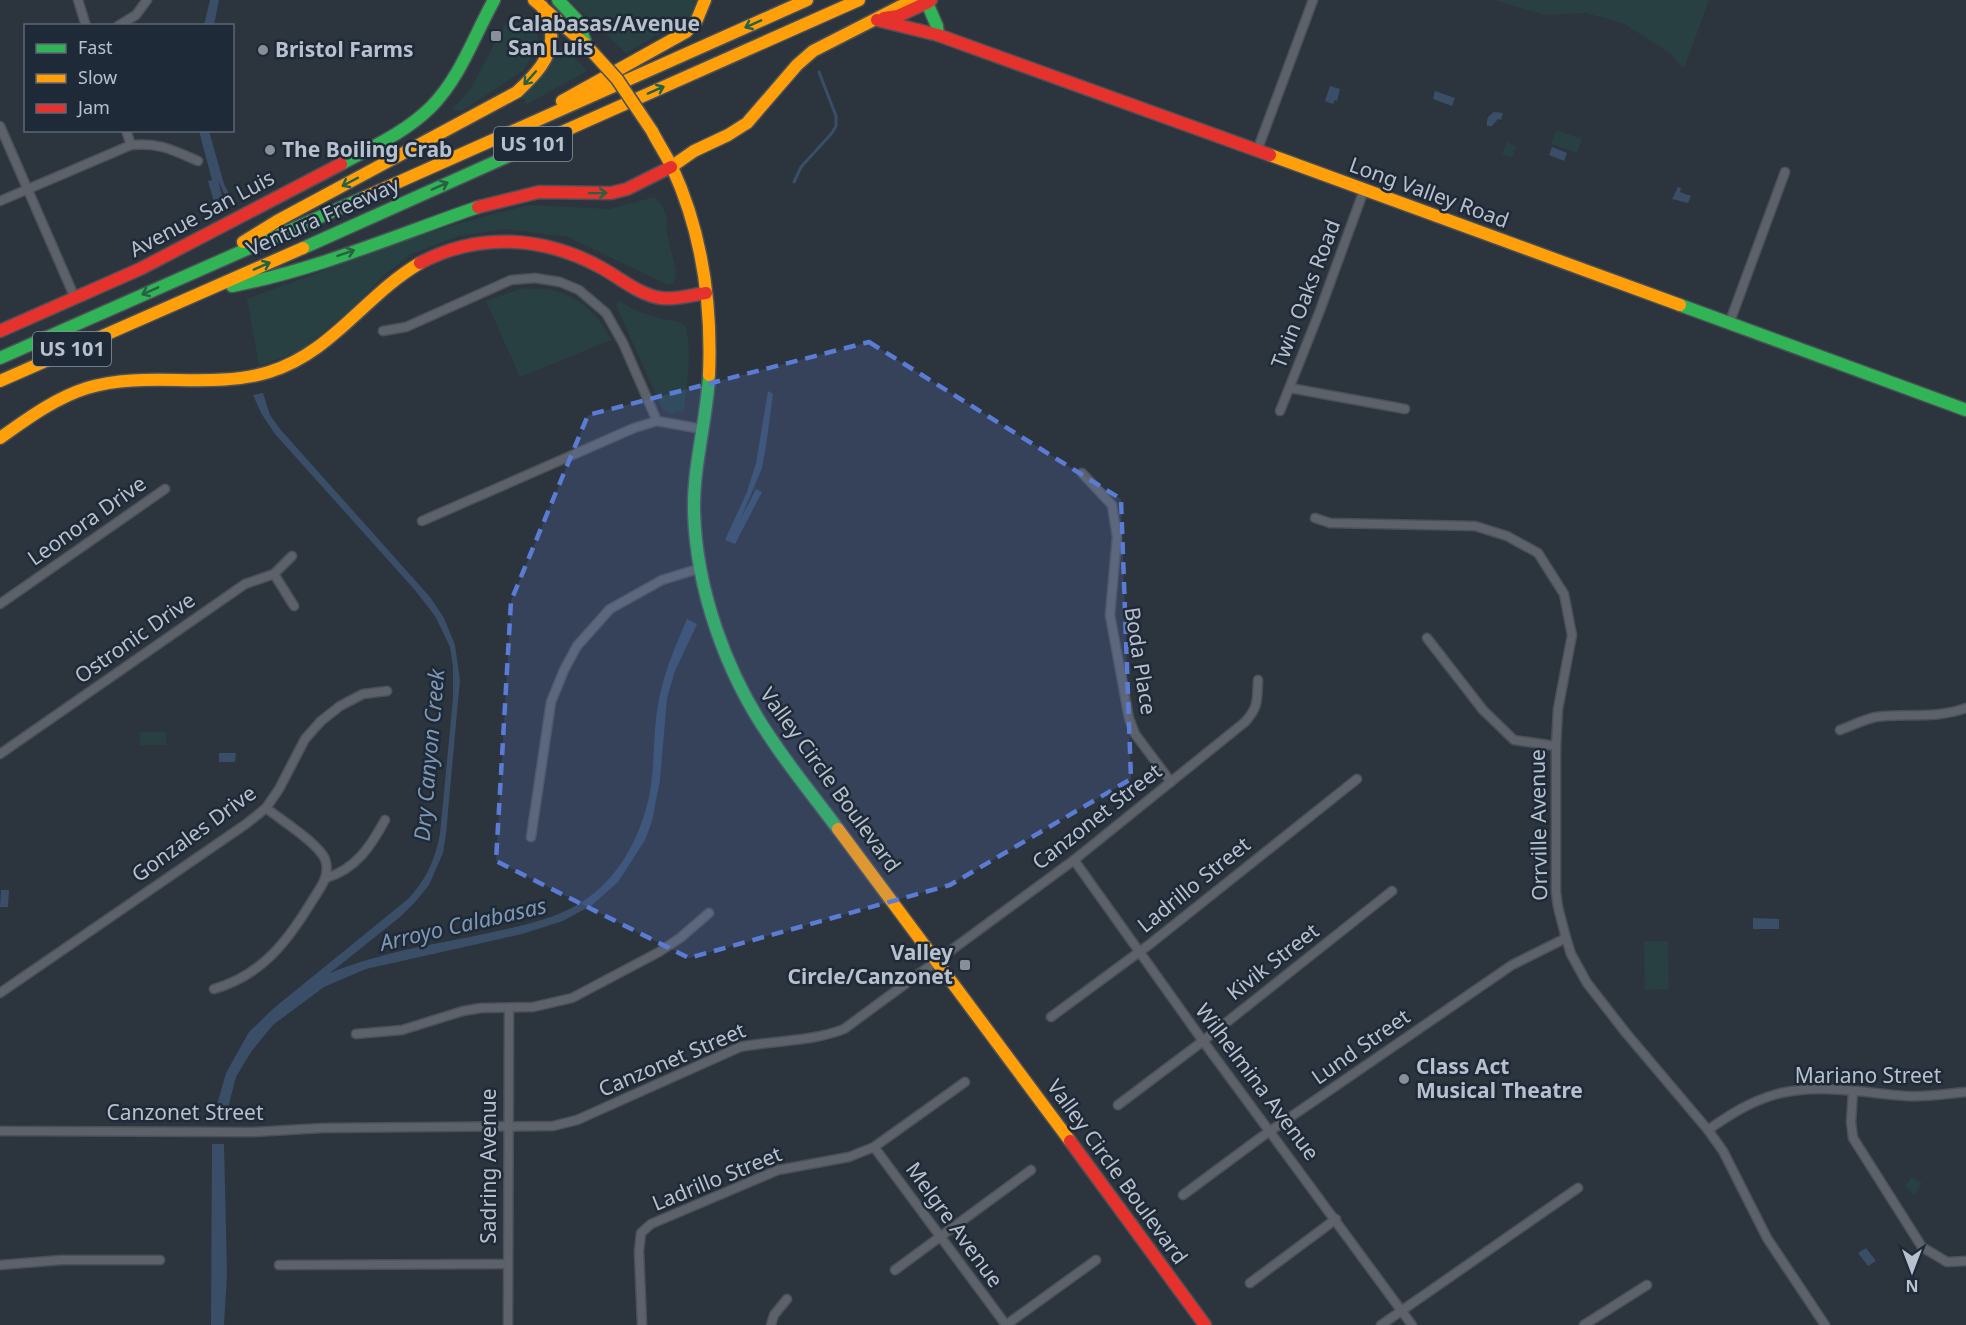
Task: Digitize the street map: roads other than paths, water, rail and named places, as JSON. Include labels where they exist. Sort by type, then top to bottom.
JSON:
[{"type":"main road","name":"Avenue San Luis","points":[[0,331],[159,260],[378,144],[412,123],[437,100],[449,83],[494,0]]},
{"type":"main road","points":[[558,0],[576,19],[586,45]]},
{"type":"main road","points":[[498,139],[594,82],[686,32],[696,22],[705,0]]},
{"type":"main road","name":"Ventura Freeway","points":[[0,358],[807,0]]},
{"type":"main road","name":"Ventura Freeway","points":[[0,381],[859,0]]},
{"type":"main road","points":[[208,290],[263,280],[286,273],[491,202],[539,192],[610,193],[627,189],[695,151],[728,136],[746,124],[759,112],[793,70],[815,49],[838,36],[877,20],[890,10],[907,2],[929,1],[938,35]]},
{"type":"main road","points":[[538,3],[586,45]]},
{"type":"main road","points":[[204,267],[277,221],[516,92],[537,71],[551,41],[551,30],[538,3]]},
{"type":"main road","name":"Long Valley Road","points":[[877,20],[894,23],[926,35],[938,35],[1966,410]]},
{"type":"main road","name":"Valley Circle Boulevard","points":[[586,45],[617,79],[652,131],[671,166],[694,230],[706,293],[709,343],[709,380],[694,496],[695,528],[701,568],[722,641],[737,680],[758,719],[822,808],[938,961],[1205,1325]]},
{"type":"main road","points":[[0,438],[54,401],[73,392],[102,384],[233,380],[261,375],[289,365],[326,344],[387,286],[410,269],[453,249],[477,243],[520,241],[561,249],[581,257],[630,285],[662,298],[706,293]]},
{"type":"street","points":[[78,0],[85,24]]},
{"type":"street","points":[[121,24],[136,15],[147,0]]},
{"type":"street","points":[[1257,151],[1313,0]]},
{"type":"street","points":[[0,126],[75,298]]},
{"type":"street","points":[[127,132],[131,146]]},
{"type":"street","points":[[0,201],[131,146],[147,143],[163,146],[198,161]]},
{"type":"street","points":[[1729,324],[1785,172]]},
{"type":"street","name":"Twin Oaks Road","points":[[1280,411],[1364,190]]},
{"type":"street","points":[[383,331],[406,327],[511,280],[536,278],[560,282],[579,290],[606,313],[657,421]]},
{"type":"street","points":[[1290,388],[1405,409]]},
{"type":"street","points":[[422,521],[634,428],[657,421],[702,429]]},
{"type":"street","name":"Boda Place","points":[[1082,473],[1112,505],[1117,537],[1110,615],[1129,718],[1136,734],[1172,782]]},
{"type":"street","name":"Leonora Drive","points":[[0,604],[165,489]]},
{"type":"street","name":"Orrville Avenue","points":[[1315,518],[1330,523],[1475,526],[1507,536],[1538,553],[1564,594],[1572,635],[1558,709],[1556,892],[1558,908],[1571,954],[1587,983],[1723,1151],[1767,1238],[1825,1325]]},
{"type":"street","name":"Ostronic Drive","points":[[0,754],[245,584],[274,574],[292,556]]},
{"type":"street","points":[[531,837],[551,702],[577,646],[610,609],[662,580],[701,568]]},
{"type":"street","points":[[274,574],[294,606]]},
{"type":"street","points":[[1427,638],[1483,710],[1514,740],[1556,746]]},
{"type":"street","name":"Canzonet Street","points":[[0,1131],[252,1132],[323,1128],[554,1126],[577,1120],[740,1047],[824,1037],[844,1029],[1074,860],[1245,722],[1257,706],[1258,680]]},
{"type":"street","name":"Gonzales Drive","points":[[0,993],[246,824],[266,808],[279,789],[305,739],[322,720],[340,706],[363,694],[387,691]]},
{"type":"street","points":[[1840,730],[1875,717],[1923,716],[1956,712],[1966,708]]},
{"type":"street","name":"Ladrillo Street","points":[[1051,1017],[1139,952],[1357,779]]},
{"type":"street","points":[[214,989],[248,973],[280,948],[326,878],[325,861],[318,848],[266,808]]},
{"type":"street","points":[[326,878],[339,874],[357,862],[374,841],[385,820]]},
{"type":"street","name":"Wilhelmina Avenue","points":[[1074,860],[1203,1041],[1412,1325]]},
{"type":"street","name":"Kivik Street","points":[[1118,1105],[1203,1041],[1392,891]]},
{"type":"street","points":[[356,1034],[402,1030],[481,1008],[533,1007],[572,998],[659,952],[680,938],[709,913]]},
{"type":"street","name":"Lund Street","points":[[1184,1195],[1271,1131],[1512,964],[1566,938]]},
{"type":"street","name":"Sadring Avenue","points":[[507,1325],[509,1008]]},
{"type":"street","name":"Ladrillo Street","points":[[642,1325],[639,1251],[642,1233],[651,1224],[778,1170],[849,1157],[874,1147],[964,1082]]},
{"type":"street","name":"Mariano Street","points":[[1707,1130],[1734,1111],[1777,1094],[1811,1089],[1907,1096],[1966,1092]]},
{"type":"street","points":[[1853,1091],[1851,1122],[1853,1138],[1922,1247],[1947,1262],[1965,1261]]},
{"type":"street","name":"Melgre Avenue","points":[[874,1147],[1006,1325]]},
{"type":"street","points":[[895,1270],[1031,1170]]},
{"type":"street","points":[[1381,1325],[1578,1188]]},
{"type":"street","points":[[1250,1283],[1336,1220]]},
{"type":"street","points":[[0,1265],[61,1260],[160,1260]]},
{"type":"street","points":[[1006,1325],[1096,1260]]},
{"type":"street","points":[[279,1265],[507,1264]]},
{"type":"street","points":[[1584,1325],[1647,1285]]},
{"type":"street","points":[[771,1325],[774,1315],[787,1299]]},
{"type":"water","points":[[210,0],[219,0],[214,24],[204,24]]},
{"type":"water","points":[[1330,86],[1340,89],[1337,101],[1335,100],[1333,104],[1325,101]]},
{"type":"water","points":[[1435,91],[1455,98],[1452,106],[1433,99]]},
{"type":"water","points":[[1494,112],[1503,113],[1501,120],[1498,119],[1492,126],[1487,126],[1488,118]]},
{"type":"water","points":[[199,132],[209,132],[224,184],[231,197],[227,200],[218,180],[225,208],[217,212],[208,181],[212,180]]},
{"type":"water","points":[[1552,147],[1567,153],[1564,161],[1549,155]]},
{"type":"water","points":[[1678,187],[1681,188],[1680,192],[1691,196],[1688,203],[1672,199]]},
{"type":"water","points":[[768,391],[773,394],[762,468],[740,520],[756,489],[762,492],[735,544],[725,540],[747,492],[756,463]]},
{"type":"water","points":[[263,393],[270,415],[280,429],[430,597],[444,618],[455,645],[460,680],[446,834],[443,853],[429,885],[400,917],[330,973],[389,954],[544,919],[575,906],[600,888],[620,865],[641,824],[651,784],[656,718],[663,683],[687,619],[697,624],[675,671],[667,698],[660,780],[652,821],[645,840],[618,882],[592,905],[563,921],[522,934],[366,969],[324,987],[273,1025],[251,1052],[236,1077],[225,1119],[213,1119],[226,1073],[249,1032],[274,1008],[408,899],[425,877],[440,834],[453,698],[453,667],[450,647],[435,616],[414,589],[275,434],[261,413],[253,395]]},
{"type":"water","points":[[219,753],[236,753],[235,762],[219,762]]},
{"type":"water","points":[[1,890],[9,890],[8,907],[0,907]]},
{"type":"water","points":[[1753,918],[1779,919],[1779,929],[1753,929]]},
{"type":"water","points":[[212,1144],[224,1144],[227,1274],[224,1325],[211,1325]]},
{"type":"water","points":[[1866,1248],[1876,1261],[1868,1266],[1858,1253]]},
{"type":"waterway","name":"Arroyo Calabasas","points":[[794,182],[801,167],[836,126],[836,116],[819,72]]},
{"type":"place","name":"Calabasas/Avenue San Luis","points":[[496,36]]},
{"type":"place","name":"Bristol Farms","points":[[263,50]]},
{"type":"place","name":"The Boiling Crab","points":[[270,150]]},
{"type":"place","name":"Valley Circle/Canzonet","points":[[965,965]]},
{"type":"place","name":"Class Act Musical Theatre","points":[[1404,1079]]},
{"type":"water label","name":"Dry Canyon Creek","points":[[429,755]]}]
